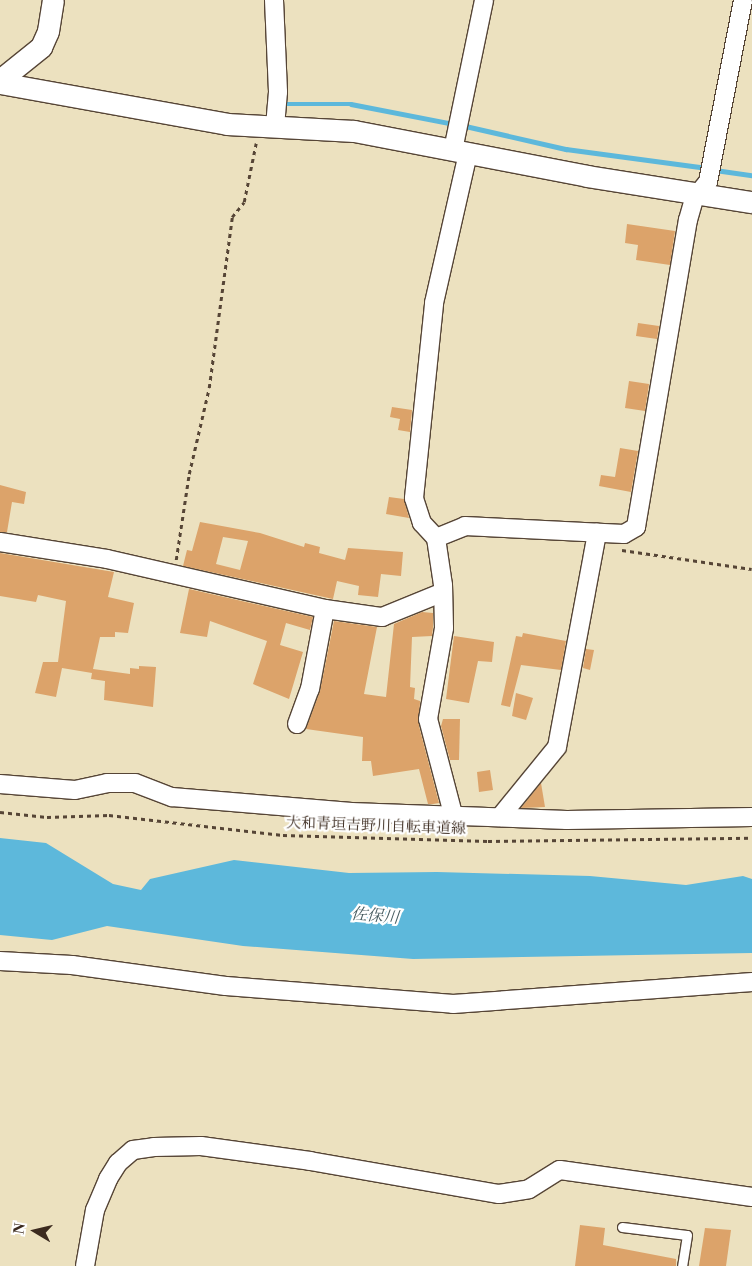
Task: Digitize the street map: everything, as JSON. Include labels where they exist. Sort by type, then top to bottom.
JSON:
[{"type":"street","points":[[0,81],[41,47],[48,31],[53,0]]},
{"type":"street","points":[[266,127],[278,92],[274,0]]},
{"type":"street","points":[[453,814],[428,718],[444,628],[443,585],[436,538],[422,523],[414,498],[434,302],[461,152],[484,0]]},
{"type":"street","points":[[436,538],[465,526],[624,534],[636,527],[688,220],[694,198],[708,182],[743,0]]},
{"type":"street","points":[[0,81],[147,111],[266,127],[354,131],[586,176],[701,192],[752,202]]},
{"type":"street","points":[[500,817],[557,747],[597,533]]},
{"type":"street","points":[[0,542],[107,559],[174,576],[325,609],[382,617],[442,593]]},
{"type":"street","points":[[297,724],[310,689],[325,609]]},
{"type":"street","points":[[0,784],[75,790],[107,783],[135,783],[172,797],[351,812],[453,814],[567,820],[752,817]]},
{"type":"street","points":[[0,961],[72,966],[226,986],[453,1004],[752,982]]},
{"type":"street","points":[[85,1266],[95,1210],[108,1179],[118,1163],[133,1150],[154,1147],[201,1146],[300,1159],[499,1194],[529,1189],[560,1170],[752,1197]]},
{"type":"lane","points":[[622,1227],[687,1236],[682,1266]]},
{"type":"path","points":[[174,576],[190,474],[209,388],[232,217],[244,202],[266,127]]},
{"type":"path","points":[[617,549],[752,569]]},
{"type":"path","name":"大和青垣吉野川自転車道線","points":[[0,812],[47,817],[110,816],[293,836],[488,841],[752,838]]},
{"type":"water","name":"佐保川","points":[[0,838],[46,843],[113,884],[141,890],[150,879],[234,860],[349,873],[437,872],[590,876],[686,885],[743,876],[752,879],[752,953],[413,959],[243,946],[107,926],[52,940],[0,935]]},
{"type":"building","points":[[627,224],[675,231],[670,265],[636,260],[638,245],[625,243]]},
{"type":"building","points":[[638,323],[659,326],[657,339],[636,336]]},
{"type":"building","points":[[629,381],[649,384],[645,411],[625,408]]},
{"type":"building","points":[[392,407],[412,410],[410,432],[398,430],[400,419],[390,417]]},
{"type":"building","points":[[620,448],[638,451],[631,492],[599,486],[601,475],[615,477]]},
{"type":"building","points":[[0,485],[26,492],[24,504],[12,502],[7,532],[0,532]]},
{"type":"building","points":[[389,497],[404,499],[409,518],[386,514]]},
{"type":"building","points":[[200,522],[260,533],[304,547],[305,543],[320,547],[319,553],[345,560],[348,548],[403,552],[401,576],[381,574],[378,597],[358,595],[359,586],[337,581],[333,599],[183,566],[187,550],[192,551]],"holes":[[[223,537],[248,541],[240,570],[216,564]]]},
{"type":"building","points":[[0,553],[114,572],[108,597],[134,603],[128,633],[115,632],[115,637],[100,637],[93,669],[130,674],[130,668],[139,669],[139,666],[156,667],[153,707],[104,700],[105,681],[91,679],[92,673],[62,668],[56,697],[35,693],[43,662],[58,662],[66,601],[38,595],[36,602],[0,596]]},
{"type":"building","points":[[189,589],[313,617],[310,630],[286,623],[280,645],[303,652],[289,699],[253,684],[267,641],[210,621],[207,637],[180,633]]},
{"type":"building","points":[[422,612],[433,613],[432,636],[412,637],[410,687],[415,688],[414,699],[420,701],[419,726],[439,803],[433,804],[428,804],[419,769],[373,776],[371,761],[362,761],[363,737],[306,729],[320,691],[334,621],[377,627],[364,694],[386,697],[394,624]]},
{"type":"building","points":[[523,633],[566,641],[561,670],[521,665],[510,707],[501,705],[516,636],[522,637]]},
{"type":"building","points":[[454,636],[494,642],[492,662],[478,661],[469,703],[446,699]]},
{"type":"building","points":[[586,649],[594,650],[590,670],[583,668]]},
{"type":"building","points":[[516,693],[533,698],[526,720],[512,716]]},
{"type":"building","points":[[443,719],[460,719],[459,760],[450,760],[441,726]]},
{"type":"building","points":[[490,770],[493,790],[479,792],[477,772]]},
{"type":"building","points":[[541,783],[545,807],[521,808]]},
{"type":"building","points":[[580,1225],[605,1228],[603,1245],[676,1259],[676,1266],[575,1266]]},
{"type":"building","points":[[705,1228],[731,1230],[726,1266],[699,1266]]},
{"type":"waterway","points":[[281,104],[351,104],[454,124]]},
{"type":"waterway","points":[[461,125],[566,149],[707,168]]},
{"type":"waterway","points":[[715,170],[752,175]]}]
